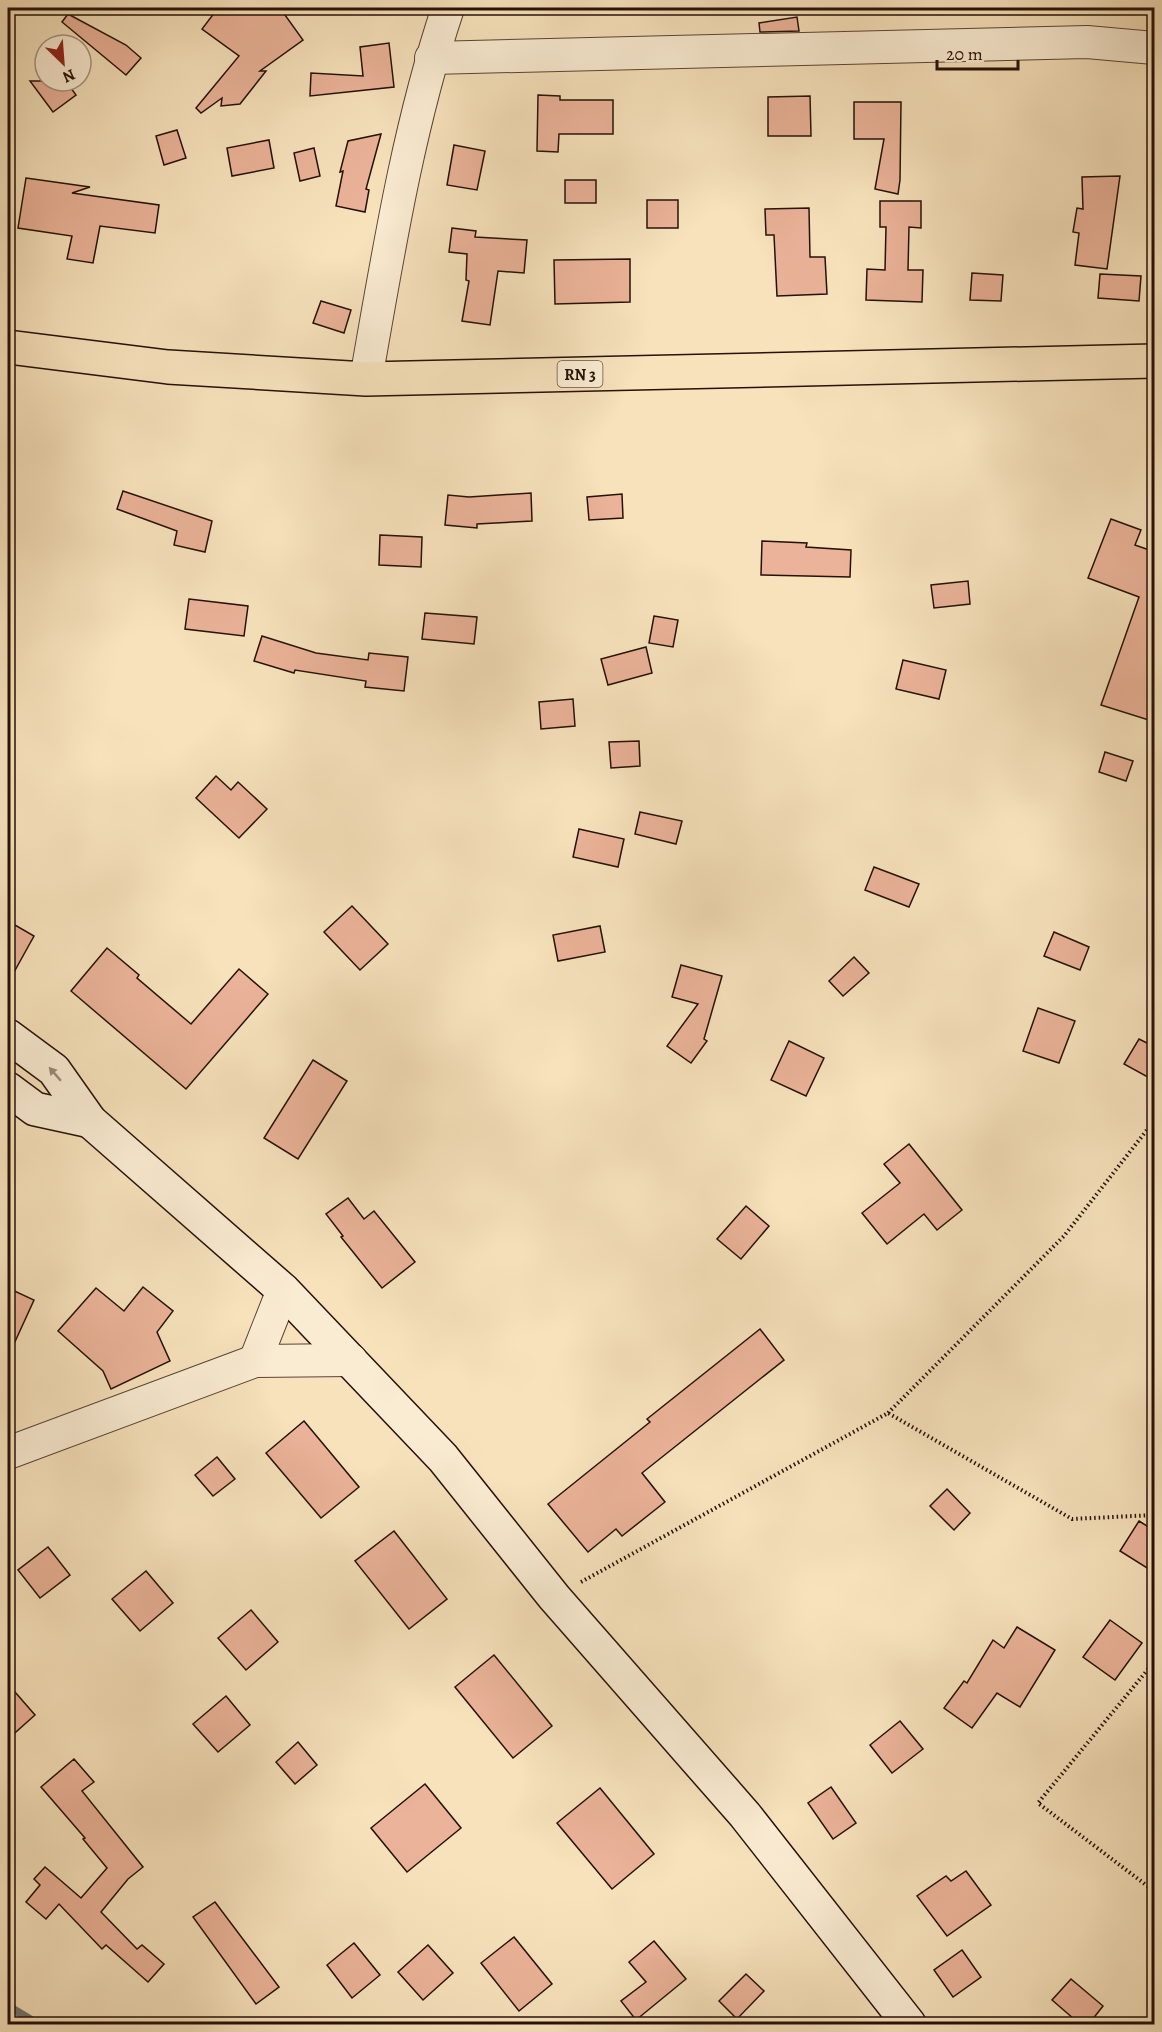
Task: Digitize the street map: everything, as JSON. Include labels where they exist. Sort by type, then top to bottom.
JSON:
[{"type":"main road","name":"RN 3","points":[[8,347],[168,367],[366,379],[1155,361]]},
{"type":"street","points":[[366,379],[390,242],[431,57],[448,8]]},
{"type":"street","points":[[431,57],[1087,42],[1155,48]]},
{"type":"street","points":[[8,1036],[54,1070],[90,1120],[282,1290],[443,1458],[554,1596],[745,1815],[909,2025]]},
{"type":"street","points":[[8,1089],[35,1109],[90,1120]]},
{"type":"street","points":[[255,1361],[282,1290]]},
{"type":"street","points":[[8,1453],[255,1361],[351,1360]]},
{"type":"path","points":[[554,1596],[888,1413],[1064,1236],[1155,1121]]},
{"type":"path","points":[[888,1413],[1072,1519],[1155,1515]]},
{"type":"path","points":[[1155,1662],[1038,1803],[1155,1891]]},
{"type":"building","points":[[218,8],[280,8],[303,40],[260,71],[266,71],[240,104],[221,106],[222,98],[201,113],[196,108],[239,56],[202,29]]},
{"type":"building","points":[[68,14],[126,45],[141,58],[126,75],[93,48],[93,33],[75,33],[62,22]]},
{"type":"building","points":[[797,17],[799,31],[760,32],[759,23]]},
{"type":"building","points":[[389,43],[394,87],[310,96],[311,73],[363,76],[360,47]]},
{"type":"building","points":[[39,93],[75,93],[76,95],[53,112]]},
{"type":"building","points":[[538,95],[560,96],[560,100],[613,100],[613,134],[559,134],[558,152],[537,151]]},
{"type":"building","points":[[810,96],[811,136],[768,136],[768,97]]},
{"type":"building","points":[[854,102],[901,102],[898,194],[875,189],[884,139],[854,139]]},
{"type":"building","points":[[177,130],[186,158],[164,165],[156,136]]},
{"type":"building","points":[[381,134],[366,189],[369,190],[365,212],[336,206],[343,171],[340,172],[348,141]]},
{"type":"building","points":[[269,140],[274,168],[232,176],[227,148]]},
{"type":"building","points":[[454,145],[485,151],[477,190],[447,185]]},
{"type":"building","points":[[314,148],[320,176],[300,181],[294,153]]},
{"type":"building","points":[[1120,176],[1107,269],[1075,265],[1079,233],[1073,232],[1077,208],[1083,209],[1082,177]]},
{"type":"building","points":[[26,178],[90,187],[72,193],[159,205],[155,233],[100,226],[93,263],[67,259],[72,236],[18,228]]},
{"type":"building","points":[[565,180],[596,180],[596,203],[565,203]]},
{"type":"building","points":[[647,200],[678,200],[678,228],[647,228]]},
{"type":"building","points":[[880,201],[921,201],[921,228],[909,227],[908,270],[923,270],[922,302],[866,300],[867,269],[885,270],[886,227],[880,227]]},
{"type":"building","points":[[809,208],[810,257],[825,257],[827,294],[777,296],[774,235],[766,235],[765,209]]},
{"type":"building","points":[[452,228],[476,231],[475,237],[527,240],[524,273],[498,271],[490,325],[462,321],[469,281],[466,280],[467,254],[449,252]]},
{"type":"building","points":[[630,259],[630,302],[555,304],[554,260]]},
{"type":"building","points":[[972,273],[1003,275],[1001,301],[970,300]]},
{"type":"building","points":[[1100,274],[1141,276],[1139,301],[1098,298]]},
{"type":"building","points":[[321,301],[351,310],[344,333],[313,323]]},
{"type":"building","points":[[123,491],[212,521],[205,552],[174,545],[177,531],[117,509]]},
{"type":"building","points":[[531,493],[532,521],[477,524],[477,528],[445,525],[448,495],[469,497]]},
{"type":"building","points":[[622,494],[623,518],[589,520],[587,497]]},
{"type":"building","points":[[1111,519],[1141,530],[1135,545],[1155,552],[1155,722],[1101,705],[1139,597],[1088,578]]},
{"type":"building","points":[[380,535],[422,537],[421,567],[379,565]]},
{"type":"building","points":[[762,541],[807,543],[806,547],[851,550],[850,577],[761,575]]},
{"type":"building","points":[[968,581],[970,604],[934,608],[931,585]]},
{"type":"building","points":[[189,599],[248,606],[244,636],[185,629]]},
{"type":"building","points":[[425,613],[477,617],[474,644],[422,639]]},
{"type":"building","points":[[654,616],[678,620],[673,647],[649,643]]},
{"type":"building","points":[[262,636],[316,653],[368,660],[369,653],[408,657],[404,691],[365,687],[366,681],[295,670],[294,673],[254,661]]},
{"type":"building","points":[[646,647],[652,673],[608,685],[601,659]]},
{"type":"building","points":[[903,660],[946,670],[939,699],[896,689]]},
{"type":"building","points":[[573,699],[575,726],[541,729],[539,702]]},
{"type":"building","points":[[639,741],[640,766],[611,768],[609,742]]},
{"type":"building","points":[[1105,752],[1133,761],[1126,781],[1099,772]]},
{"type":"building","points":[[216,776],[231,790],[238,782],[267,809],[239,838],[196,798]]},
{"type":"building","points":[[640,812],[682,821],[676,844],[635,834]]},
{"type":"building","points":[[579,829],[624,839],[618,867],[573,857]]},
{"type":"building","points":[[874,867],[919,884],[909,907],[865,890]]},
{"type":"building","points":[[352,906],[388,944],[360,970],[324,932]]},
{"type":"building","points":[[8,921],[34,936],[8,983]]},
{"type":"building","points":[[600,926],[605,952],[558,961],[553,935]]},
{"type":"building","points":[[1054,932],[1089,947],[1080,970],[1044,956]]},
{"type":"building","points":[[107,948],[139,975],[137,978],[191,1024],[239,969],[268,994],[186,1089],[71,991]]},
{"type":"building","points":[[854,957],[869,973],[843,996],[829,981]]},
{"type":"building","points":[[681,965],[722,976],[704,1039],[707,1041],[691,1063],[667,1046],[698,1004],[672,997]]},
{"type":"building","points":[[1038,1008],[1075,1021],[1059,1063],[1023,1051]]},
{"type":"building","points":[[1139,1039],[1155,1047],[1155,1081],[1124,1064]]},
{"type":"building","points":[[789,1041],[824,1058],[806,1096],[771,1080]]},
{"type":"building","points":[[313,1060],[347,1081],[298,1159],[264,1138]]},
{"type":"building","points":[[909,1144],[962,1210],[937,1230],[924,1214],[887,1244],[862,1213],[900,1183],[884,1164]]},
{"type":"building","points":[[348,1198],[364,1219],[374,1211],[415,1262],[382,1288],[341,1237],[343,1236],[326,1214]]},
{"type":"building","points":[[746,1206],[769,1226],[741,1259],[717,1239]]},
{"type":"building","points":[[143,1287],[173,1311],[157,1332],[170,1361],[111,1389],[103,1371],[58,1331],[96,1288],[124,1311]]},
{"type":"building","points":[[8,1288],[34,1300],[8,1357]]},
{"type":"building","points":[[760,1329],[784,1360],[642,1473],[665,1502],[622,1536],[616,1529],[588,1552],[548,1504],[650,1422],[647,1419]]},
{"type":"building","points":[[304,1421],[359,1487],[321,1518],[266,1453]]},
{"type":"building","points":[[217,1457],[235,1479],[213,1496],[195,1475]]},
{"type":"building","points":[[947,1489],[970,1513],[954,1530],[930,1506]]},
{"type":"building","points":[[1139,1521],[1155,1531],[1155,1573],[1120,1551]]},
{"type":"building","points":[[394,1531],[447,1599],[409,1629],[355,1561]]},
{"type":"building","points":[[48,1547],[70,1575],[40,1598],[18,1570]]},
{"type":"building","points":[[146,1571],[173,1603],[140,1631],[112,1599]]},
{"type":"building","points":[[251,1610],[278,1642],[246,1670],[218,1638]]},
{"type":"building","points":[[1110,1620],[1142,1643],[1115,1680],[1083,1657]]},
{"type":"building","points":[[1017,1627],[1055,1650],[1020,1707],[997,1693],[972,1728],[944,1708],[964,1681],[967,1683],[993,1640],[1004,1648]]},
{"type":"building","points":[[494,1655],[552,1726],[513,1758],[455,1687]]},
{"type":"building","points":[[8,1684],[35,1715],[8,1739]]},
{"type":"building","points":[[226,1696],[250,1725],[218,1752],[193,1724]]},
{"type":"building","points":[[900,1721],[923,1749],[892,1773],[870,1745]]},
{"type":"building","points":[[298,1742],[317,1765],[295,1784],[276,1762]]},
{"type":"building","points":[[74,1759],[94,1782],[82,1791],[143,1867],[128,1879],[101,1912],[137,1949],[142,1945],[164,1964],[148,1982],[106,1945],[102,1949],[59,1904],[46,1919],[26,1902],[40,1885],[34,1879],[45,1867],[81,1898],[107,1868],[83,1839],[85,1838],[41,1787]]},
{"type":"building","points":[[425,1784],[461,1828],[407,1872],[371,1828]]},
{"type":"building","points":[[831,1787],[856,1823],[833,1839],[808,1803]]},
{"type":"building","points":[[600,1788],[654,1854],[612,1889],[557,1823]]},
{"type":"building","points":[[966,1871],[991,1905],[947,1936],[917,1896],[946,1876],[951,1881]]},
{"type":"building","points":[[215,1902],[279,1987],[256,2004],[193,1917]]},
{"type":"building","points":[[514,1937],[552,1984],[519,2011],[481,1963]]},
{"type":"building","points":[[654,1941],[686,1979],[636,2020],[621,2001],[646,1982],[629,1962]]},
{"type":"building","points":[[354,1943],[380,1975],[352,1998],[327,1965]]},
{"type":"building","points":[[428,1945],[453,1973],[423,2000],[398,1972]]},
{"type":"building","points":[[962,1950],[981,1977],[953,1997],[934,1970]]},
{"type":"building","points":[[746,1974],[764,1991],[737,2019],[719,2001]]},
{"type":"building","points":[[1071,1979],[1103,2006],[1088,2025],[1081,2025],[1052,2000]]},
{"type":"waterway","points":[[8,2006],[38,2024]]}]
